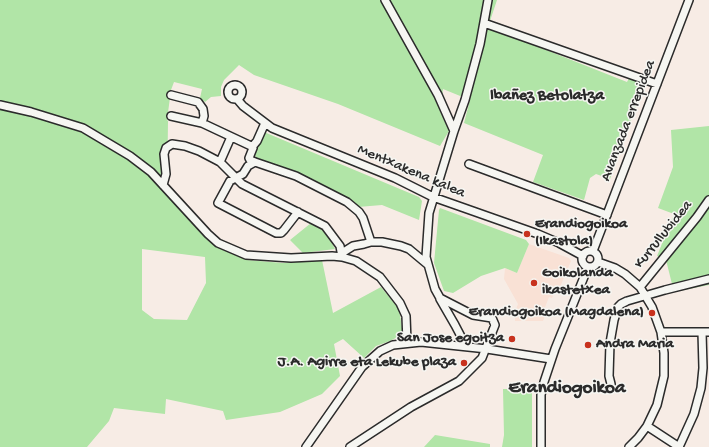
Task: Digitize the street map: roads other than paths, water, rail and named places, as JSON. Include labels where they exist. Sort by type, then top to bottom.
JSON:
[{"type":"street","points":[[384,0],[438,95],[454,131]]},
{"type":"street","points":[[466,346],[434,289],[426,256],[429,213],[465,100],[480,44],[488,0]]},
{"type":"street","name":"Avanzada errepidea","points":[[593,251],[689,0]]},
{"type":"street","points":[[484,23],[657,84]]},
{"type":"street","points":[[171,95],[198,102],[203,109],[204,116],[202,123]]},
{"type":"street","name":"Mentxakena kalea","points":[[237,99],[243,106],[272,128],[395,178],[433,197],[538,234],[583,256]]},
{"type":"street","points":[[0,104],[70,123],[93,133],[151,172],[218,243],[246,255],[291,258],[342,255],[356,261],[380,277],[400,303],[406,316],[407,342]]},
{"type":"street","points":[[171,116],[202,123],[252,147]]},
{"type":"street","points":[[265,123],[257,141],[252,147],[249,158],[250,160],[296,176],[347,202],[359,212],[363,218],[372,242]]},
{"type":"street","points":[[220,162],[231,137]]},
{"type":"street","points":[[163,185],[166,174],[164,154],[166,148],[172,144],[185,146],[199,151],[220,162],[242,184],[325,226],[332,235],[342,255]]},
{"type":"street","points":[[255,162],[248,166],[243,174],[230,181],[218,203],[276,233],[281,233],[298,212]]},
{"type":"street","points":[[469,164],[607,215]]},
{"type":"street","name":"Kurrullubidea","points":[[640,287],[709,200]]},
{"type":"street","points":[[342,255],[353,246],[372,242],[382,242],[409,249],[427,264]]},
{"type":"street","points":[[588,251],[593,251],[597,255],[598,262],[595,266],[588,266],[582,261],[583,256],[588,251]]},
{"type":"street","points":[[598,262],[615,268],[625,274],[640,287],[652,307],[661,332],[664,353],[664,376],[656,405],[647,426],[629,447]]},
{"type":"street","points":[[541,447],[541,395],[544,382],[588,266]]},
{"type":"street","points":[[611,384],[609,376],[610,343],[618,307],[628,301],[709,279]]},
{"type":"street","points":[[350,447],[411,408],[459,381],[482,358],[487,349],[495,325],[492,318],[473,314],[440,298]]},
{"type":"street","points":[[647,426],[679,447],[694,414],[701,388],[705,332],[661,332]]},
{"type":"street","points":[[306,447],[362,367],[380,351],[393,345],[407,342],[420,342],[466,346],[552,359]]},
{"type":"place","name":"Erandiogoikoa (Ikastola)","points":[[527,234]]},
{"type":"place","name":"Goikolanda ikastetxea","points":[[534,283]]},
{"type":"place","name":"Erandiogoikoa (Magdalena)","points":[[652,313]]},
{"type":"place","name":"San Jose egoitza","points":[[512,339]]},
{"type":"place","name":"Andra Maria","points":[[588,345]]},
{"type":"place","name":"J.A. Agirre eta Lekube plaza","points":[[464,363]]},
{"type":"district","name":"Ibañez Betolatza","points":[[547,97]]},
{"type":"district","name":"Erandiogoikoa","points":[[567,389]]}]
